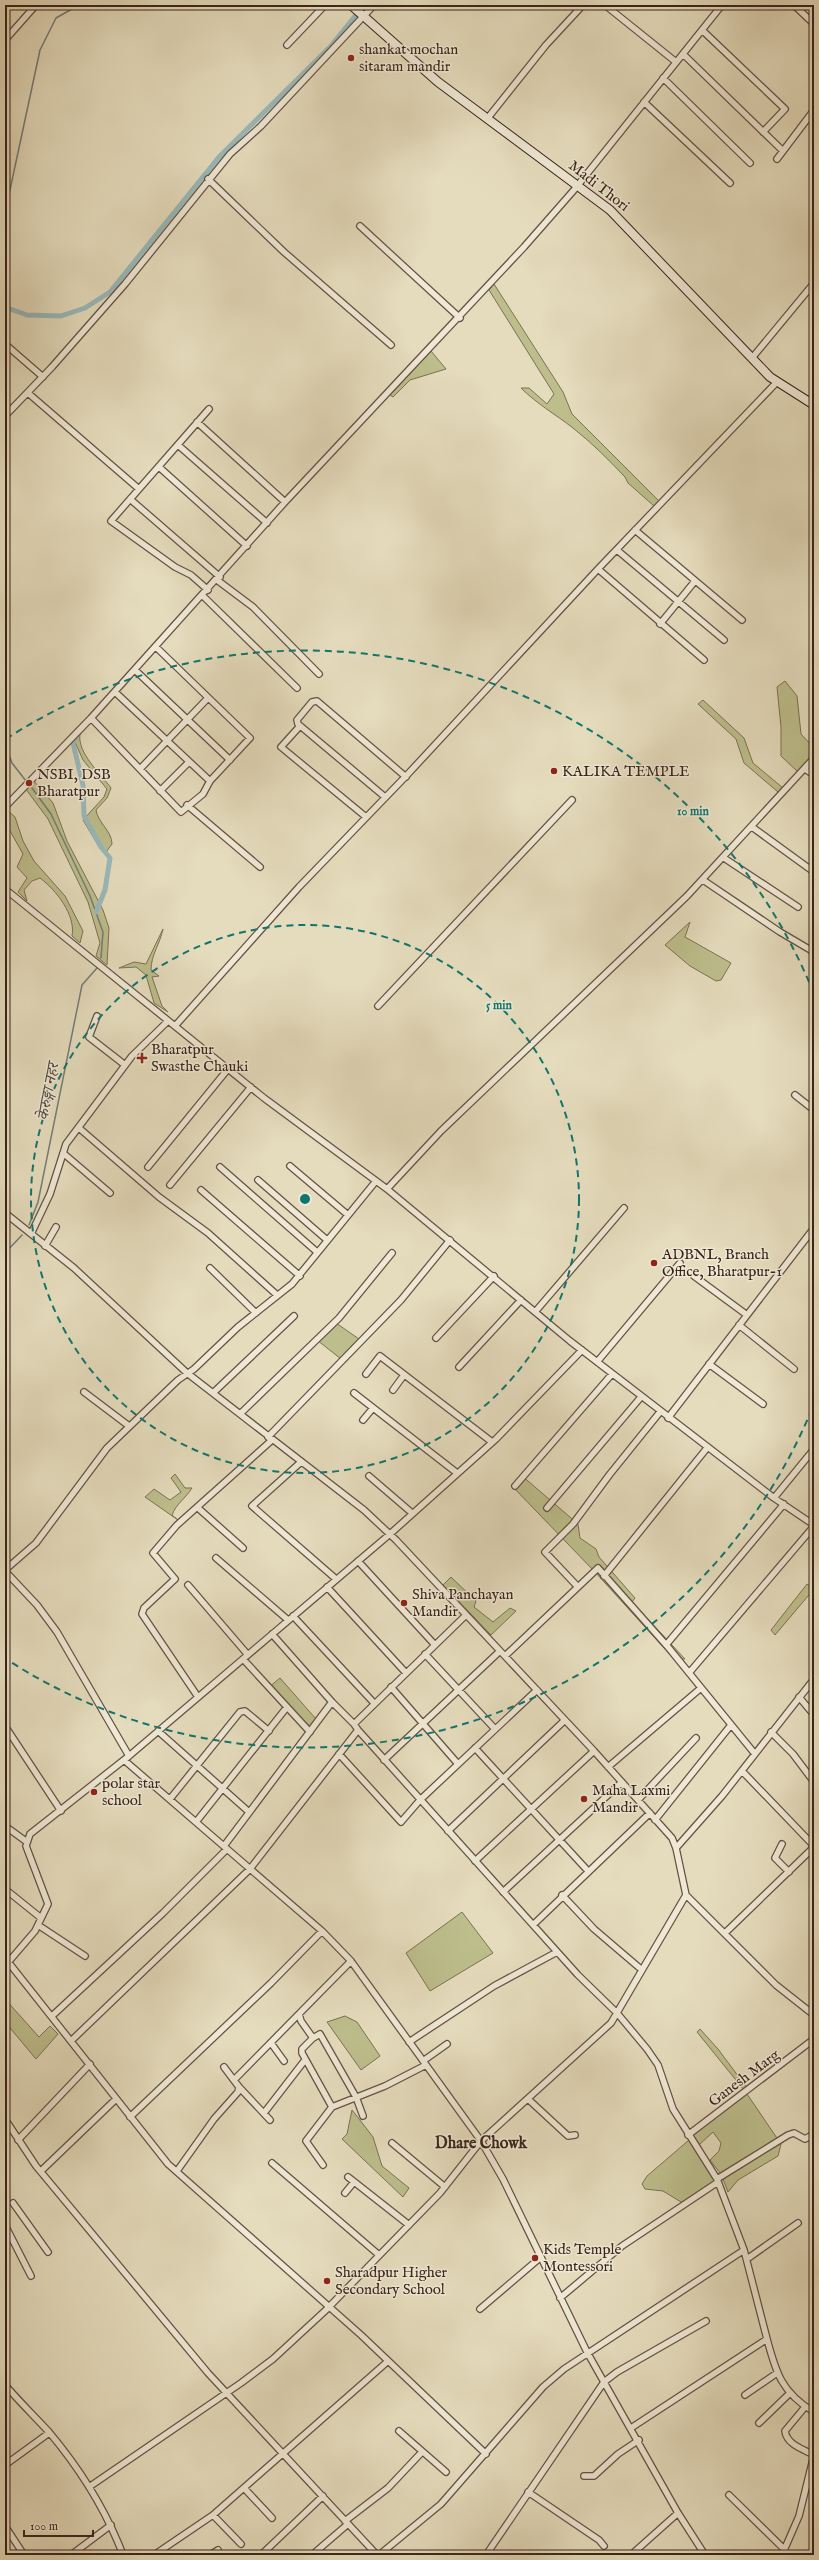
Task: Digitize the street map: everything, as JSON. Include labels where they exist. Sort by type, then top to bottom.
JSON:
[{"type":"main road","name":"Madi Thori","points":[[353,6],[438,82],[610,210],[631,230],[776,383],[814,404]]},
{"type":"street","points":[[5,40],[36,5]]},
{"type":"street","points":[[287,45],[325,5]]},
{"type":"street","points":[[5,416],[43,377],[125,284],[208,179],[374,5]]},
{"type":"street","points":[[487,119],[546,45],[583,5]]},
{"type":"street","points":[[606,5],[676,62]]},
{"type":"street","points":[[5,807],[115,692],[203,596],[285,502],[460,318],[578,185],[722,5]]},
{"type":"street","points":[[794,5],[814,24]]},
{"type":"street","points":[[702,30],[785,108],[763,132]]},
{"type":"street","points":[[683,54],[783,151]]},
{"type":"street","points":[[663,78],[750,163]]},
{"type":"street","points":[[644,102],[730,183]]},
{"type":"street","points":[[777,159],[814,110]]},
{"type":"street","points":[[208,179],[284,252],[391,345]]},
{"type":"street","points":[[360,226],[460,318]]},
{"type":"street","points":[[752,358],[814,283]]},
{"type":"street","points":[[5,344],[43,377]]},
{"type":"street","points":[[175,1026],[298,887],[406,777],[598,569],[776,383]]},
{"type":"street","points":[[28,393],[139,489]]},
{"type":"street","points":[[208,590],[191,575],[175,567],[111,521],[209,409]]},
{"type":"street","points":[[197,422],[285,502]]},
{"type":"street","points":[[178,445],[266,523]]},
{"type":"street","points":[[159,467],[247,546]]},
{"type":"street","points":[[130,499],[253,607],[319,674]]},
{"type":"street","points":[[635,530],[742,620]]},
{"type":"street","points":[[617,550],[724,640]]},
{"type":"street","points":[[598,569],[660,624],[704,660]]},
{"type":"street","points":[[660,624],[695,581]]},
{"type":"street","points":[[203,596],[297,688]]},
{"type":"street","points":[[91,718],[180,812],[203,794],[210,781],[250,738],[156,647]]},
{"type":"street","points":[[135,670],[230,760]]},
{"type":"street","points":[[115,692],[210,781]]},
{"type":"street","points":[[140,769],[208,698]]},
{"type":"street","points":[[385,797],[300,726],[297,720],[312,702],[316,701],[406,777]]},
{"type":"street","points":[[300,726],[282,747],[366,817]]},
{"type":"street","points":[[387,1189],[441,1132],[505,1073],[724,858],[814,758]]},
{"type":"street","points":[[160,791],[189,762]]},
{"type":"street","points":[[805,769],[814,775]]},
{"type":"street","points":[[378,1006],[572,800]]},
{"type":"street","points":[[187,805],[260,867]]},
{"type":"street","points":[[752,827],[814,872]]},
{"type":"street","points":[[724,858],[798,907]]},
{"type":"street","points":[[702,880],[780,932],[814,952]]},
{"type":"street","points":[[5,890],[228,1069],[387,1189],[582,1350],[660,1412],[774,1498],[814,1524],[689,1673]]},
{"type":"street","points":[[98,1016],[89,1037],[125,1065]]},
{"type":"street","points":[[31,1234],[50,1194],[66,1144],[125,1065],[168,1021]]},
{"type":"street","points":[[148,1167],[228,1069]]},
{"type":"street","points":[[170,1185],[251,1087]]},
{"type":"street","points":[[794,1095],[814,1110]]},
{"type":"street","points":[[79,1128],[159,1197],[208,1233],[277,1295]]},
{"type":"street","points":[[63,1153],[110,1193]]},
{"type":"street","points":[[290,1166],[348,1215]]},
{"type":"street","points":[[220,1167],[318,1252]]},
{"type":"street","points":[[258,1180],[327,1240]]},
{"type":"street","points":[[376,1181],[327,1240],[300,1276],[187,1373],[129,1426],[94,1464],[36,1543],[5,1571],[37,1605],[57,1632],[126,1758],[196,1822],[322,1931],[351,1961],[480,2141],[503,2179],[587,2352],[678,2513],[705,2555]]},
{"type":"street","points":[[201,1190],[300,1276]]},
{"type":"street","points":[[536,1312],[624,1208]]},
{"type":"street","points":[[5,1213],[74,1268],[187,1373],[364,1510],[390,1534],[594,1751],[672,1838],[676,1848],[686,1895],[776,1985],[814,2015]]},
{"type":"street","points":[[45,1246],[56,1227]]},
{"type":"street","points":[[668,1418],[814,1228]]},
{"type":"street","points":[[198,1697],[142,1614],[144,1608],[175,1579],[154,1556],[154,1549],[270,1438],[401,1300],[450,1240]]},
{"type":"street","points":[[240,1414],[339,1318],[392,1253]]},
{"type":"street","points":[[597,1362],[680,1262]]},
{"type":"street","points":[[210,1268],[256,1313]]},
{"type":"street","points":[[436,1338],[494,1276]]},
{"type":"street","points":[[694,1276],[747,1315]]},
{"type":"street","points":[[459,1367],[521,1300]]},
{"type":"street","points":[[213,1393],[294,1316]]},
{"type":"street","points":[[739,1325],[794,1369]]},
{"type":"street","points":[[26,1842],[30,1834],[61,1811],[126,1758],[390,1534],[492,1442],[582,1350]]},
{"type":"street","points":[[366,1374],[380,1356],[492,1442]]},
{"type":"street","points":[[709,1364],[763,1404]]},
{"type":"street","points":[[393,1390],[404,1374]]},
{"type":"street","points":[[515,1486],[612,1374]]},
{"type":"street","points":[[84,1392],[129,1426]]},
{"type":"street","points":[[354,1393],[457,1473]]},
{"type":"street","points":[[547,1508],[641,1396]]},
{"type":"street","points":[[363,1420],[373,1408]]},
{"type":"street","points":[[578,1587],[545,1552],[573,1524],[610,1474],[660,1412]]},
{"type":"street","points":[[604,1576],[707,1448]]},
{"type":"street","points":[[774,1498],[814,1449]]},
{"type":"street","points":[[301,1462],[252,1506],[336,1579]]},
{"type":"street","points":[[369,1476],[412,1513]]},
{"type":"street","points":[[666,1645],[784,1504]]},
{"type":"street","points":[[198,1508],[244,1548]]},
{"type":"street","points":[[216,1558],[288,1620]]},
{"type":"street","points":[[358,1560],[435,1645]]},
{"type":"street","points":[[505,1656],[598,1568],[666,1645],[755,1754]]},
{"type":"street","points":[[188,1585],[287,1707],[310,1732]]},
{"type":"street","points":[[327,1587],[406,1673]]},
{"type":"street","points":[[354,1724],[466,1615]]},
{"type":"street","points":[[293,1616],[374,1703]]},
{"type":"street","points":[[272,1634],[503,1892],[534,1924],[557,1952],[578,1975],[618,2013],[647,2049],[658,2066],[673,2109],[688,2135],[718,2180],[747,2259],[777,2373],[789,2394],[805,2407],[814,2412]]},
{"type":"street","points":[[384,1760],[500,1651]]},
{"type":"street","points":[[425,1654],[495,1729]]},
{"type":"street","points":[[676,1848],[742,1771],[814,1679]]},
{"type":"street","points":[[391,1687],[458,1764]]},
{"type":"street","points":[[608,1767],[701,1688]]},
{"type":"street","points":[[339,1754],[401,1822],[420,1800],[537,1690]]},
{"type":"street","points":[[799,1697],[814,1715]]},
{"type":"street","points":[[52,2016],[225,1847],[249,1812],[332,1702]]},
{"type":"street","points":[[196,1822],[287,1707]]},
{"type":"street","points":[[170,1799],[240,1712],[245,1711],[269,1731]]},
{"type":"street","points":[[448,1831],[565,1720]]},
{"type":"street","points":[[655,1820],[731,1725]]},
{"type":"street","points":[[5,1726],[61,1811]]},
{"type":"street","points":[[72,2040],[250,1869],[358,1730]]},
{"type":"street","points":[[158,1731],[249,1812]]},
{"type":"street","points":[[771,1732],[793,1754],[814,1782]]},
{"type":"street","points":[[638,1800],[696,1738]]},
{"type":"street","points":[[475,1748],[588,1871]]},
{"type":"street","points":[[476,1862],[530,1808],[594,1751]]},
{"type":"street","points":[[725,1933],[814,1846],[742,1771]]},
{"type":"street","points":[[503,1892],[622,1782]]},
{"type":"street","points":[[534,1924],[562,1895],[650,1813]]},
{"type":"street","points":[[5,1826],[26,1842],[48,1904],[38,1925],[7,1964],[72,2040],[155,2149],[177,2171],[329,2307],[486,2454]]},
{"type":"street","points":[[782,1844],[776,1858],[789,1872]]},
{"type":"street","points":[[5,1889],[41,1918]]},
{"type":"street","points":[[562,1895],[594,1929],[642,1970]]},
{"type":"street","points":[[89,2487],[227,2393],[273,2359],[329,2307],[445,2187],[480,2141],[611,2023],[686,1895]]},
{"type":"street","points":[[38,1925],[85,1956]]},
{"type":"street","points":[[130,2117],[271,1983],[322,1931]]},
{"type":"street","points":[[409,2042],[494,1986],[557,1952]]},
{"type":"street","points":[[234,2080],[351,1961]]},
{"type":"street","points":[[300,2014],[300,2021],[313,2038]]},
{"type":"street","points":[[332,2107],[305,2060],[302,2049],[313,2038],[320,2034],[356,2098],[364,2116]]},
{"type":"street","name":"Ganesh Marg","points":[[688,2135],[814,2040]]},
{"type":"street","points":[[271,2042],[284,2061]]},
{"type":"street","points":[[323,2165],[306,2141],[332,2107],[356,2098],[424,2063],[447,2044]]},
{"type":"street","points":[[264,2112],[305,2060]]},
{"type":"street","points":[[18,2140],[90,2064]]},
{"type":"street","points":[[224,2067],[239,2087],[270,2120]]},
{"type":"street","points":[[177,2171],[214,2119],[238,2092],[239,2087]]},
{"type":"street","points":[[41,2171],[116,2099]]},
{"type":"street","points":[[528,2099],[568,2136],[575,2135]]},
{"type":"street","points":[[5,2119],[18,2140],[41,2171],[227,2393],[378,2555],[433,2511],[486,2454],[543,2387],[587,2352],[744,2250]]},
{"type":"street","points":[[560,2298],[622,2246],[718,2180],[788,2135],[794,2133],[805,2139],[814,2134]]},
{"type":"street","points":[[392,2143],[445,2187]]},
{"type":"street","points":[[272,2163],[379,2256]]},
{"type":"street","points":[[348,2177],[409,2225]]},
{"type":"street","points":[[345,2193],[354,2182]]},
{"type":"street","points":[[13,2203],[48,2252]]},
{"type":"street","points":[[747,2259],[798,2223]]},
{"type":"street","points":[[5,2225],[31,2276]]},
{"type":"street","points":[[480,2309],[541,2257]]},
{"type":"street","points":[[486,2555],[604,2382],[617,2372],[706,2321]]},
{"type":"street","points":[[631,2428],[767,2339]]},
{"type":"street","points":[[154,2555],[213,2515],[387,2362]]},
{"type":"street","points":[[745,2395],[777,2373]]},
{"type":"street","points":[[5,2385],[49,2433],[89,2487],[111,2525],[123,2555]]},
{"type":"street","points":[[759,2423],[789,2394]]},
{"type":"street","points":[[729,2496],[783,2553],[799,2516],[814,2455],[790,2442],[786,2437],[785,2431],[805,2407]]},
{"type":"street","points":[[399,2431],[422,2453],[446,2472]]},
{"type":"street","points":[[5,2465],[49,2433]]},
{"type":"street","points":[[584,2476],[594,2476],[618,2454],[638,2440]]},
{"type":"street","points":[[312,2555],[347,2522],[388,2488],[422,2453]]},
{"type":"street","points":[[244,2488],[272,2518]]},
{"type":"street","points":[[528,2492],[599,2540],[604,2546]]},
{"type":"street","points":[[261,2555],[323,2496]]},
{"type":"street","points":[[631,2555],[678,2513]]},
{"type":"street","points":[[213,2515],[241,2544]]},
{"type":"street","points":[[71,2555],[111,2525]]},
{"type":"street","points":[[5,2526],[24,2555]]},
{"type":"street","points":[[210,2555],[218,2550]]},
{"type":"green space","points":[[494,284],[563,392],[572,414],[659,501],[654,506],[628,483],[625,477],[607,458],[587,440],[533,399],[521,388],[529,388],[547,404],[554,394],[489,290]]},
{"type":"green space","points":[[431,351],[446,369],[410,380],[393,397],[390,395]]},
{"type":"green space","points":[[785,681],[797,696],[801,734],[814,748],[814,754],[798,772],[781,756],[781,727],[777,687]]},
{"type":"green space","points":[[703,700],[744,738],[753,763],[783,788],[778,792],[744,763],[736,739],[698,704]]},
{"type":"green space","points":[[80,734],[80,741],[86,756],[111,788],[107,798],[96,810],[99,819],[110,835],[111,839],[112,844],[106,852],[101,850],[83,820],[104,797],[107,789],[83,760],[74,740]]},
{"type":"green space","points":[[33,780],[53,803],[67,841],[103,910],[109,928],[107,965],[96,956],[100,943],[88,902],[48,819],[25,788]]},
{"type":"green space","points":[[7,810],[15,817],[23,841],[34,861],[65,896],[83,931],[80,943],[72,936],[71,920],[64,904],[52,889],[40,878],[32,881],[24,890],[27,901],[18,892],[27,878],[17,867],[23,854],[5,822]]},
{"type":"green space","points":[[690,922],[685,937],[731,963],[721,980],[716,981],[690,966],[665,945]]},
{"type":"green space","points":[[163,929],[152,959],[151,970],[159,976],[152,977],[162,1006],[168,1012],[154,1003],[146,975],[136,967],[119,968],[134,962],[146,964]]},
{"type":"green space","points":[[336,1323],[359,1339],[341,1359],[317,1340]]},
{"type":"green space","points":[[175,1474],[185,1488],[192,1488],[172,1515],[178,1520],[145,1497],[154,1489],[170,1500],[181,1492],[171,1478]]},
{"type":"green space","points":[[521,1475],[578,1524],[580,1538],[596,1549],[599,1557],[635,1598],[632,1602],[685,1659],[674,1659],[595,1572],[511,1485]]},
{"type":"green space","points":[[451,1577],[476,1601],[474,1607],[493,1622],[510,1608],[516,1611],[491,1635],[443,1585]]},
{"type":"green space","points":[[807,1584],[814,1589],[775,1635],[771,1630]]},
{"type":"green space","points":[[280,1678],[316,1719],[309,1728],[268,1688]]},
{"type":"green space","points":[[462,1912],[493,1953],[430,1991],[406,1953]]},
{"type":"green space","points":[[5,1999],[39,2037],[50,2026],[58,2034],[36,2059],[5,2022]]},
{"type":"green space","points":[[345,2016],[357,2022],[380,2056],[361,2070],[327,2022]]},
{"type":"green space","points":[[700,2029],[718,2049],[747,2088],[744,2090],[697,2032]]},
{"type":"green space","points":[[747,2094],[781,2144],[778,2156],[738,2180],[728,2192],[721,2174],[710,2160],[719,2151],[721,2143],[713,2132],[699,2145],[692,2136],[694,2132]]},
{"type":"green space","points":[[352,2110],[373,2137],[382,2166],[409,2188],[403,2197],[342,2139],[347,2134]]},
{"type":"green space","points":[[689,2140],[717,2177],[719,2185],[686,2205],[663,2191],[645,2189],[642,2184],[647,2176]]},
{"type":"waterway","points":[[5,213],[40,50],[56,18],[79,5]]},
{"type":"waterway","points":[[5,307],[27,315],[61,316],[85,308],[110,292],[219,157],[331,46],[364,5]]},
{"type":"waterway","points":[[77,735],[73,743],[83,785],[84,816],[101,847],[110,858],[105,890],[96,912]]},
{"type":"waterway","points":[[5,744],[12,763],[26,781]]},
{"type":"waterway","points":[[32,788],[51,814],[90,896],[103,932],[101,958]]},
{"type":"waterway","name":"केरुङ्गा नहर","points":[[29,1225],[38,1202],[82,985],[97,968]]},
{"type":"waterway","points":[[5,1253],[22,1235]]},
{"type":"place","name":"shankat mochan sitaram mandir","points":[[351,58]]},
{"type":"place","name":"KALIKA TEMPLE","points":[[554,771]]},
{"type":"place","name":"NSBI, DSB Bharatpur","points":[[29,783]]},
{"type":"place","name":"Bharatpur Swasthe Chauki","points":[[142,1058]]},
{"type":"place","name":"ADBNL, Branch Office, Bharatpur-1","points":[[654,1263]]},
{"type":"place","name":"Shiva Panchayan Mandir","points":[[404,1603]]},
{"type":"place","name":"polar star school","points":[[94,1792]]},
{"type":"place","name":"Maha Laxmi Mandir","points":[[584,1799]]},
{"type":"place","name":"Kids Temple Montessori","points":[[535,2258]]},
{"type":"place","name":"Sharadpur Higher Secondary School","points":[[327,2281]]},
{"type":"district","name":"Dhare Chowk","points":[[481,2144]]}]
